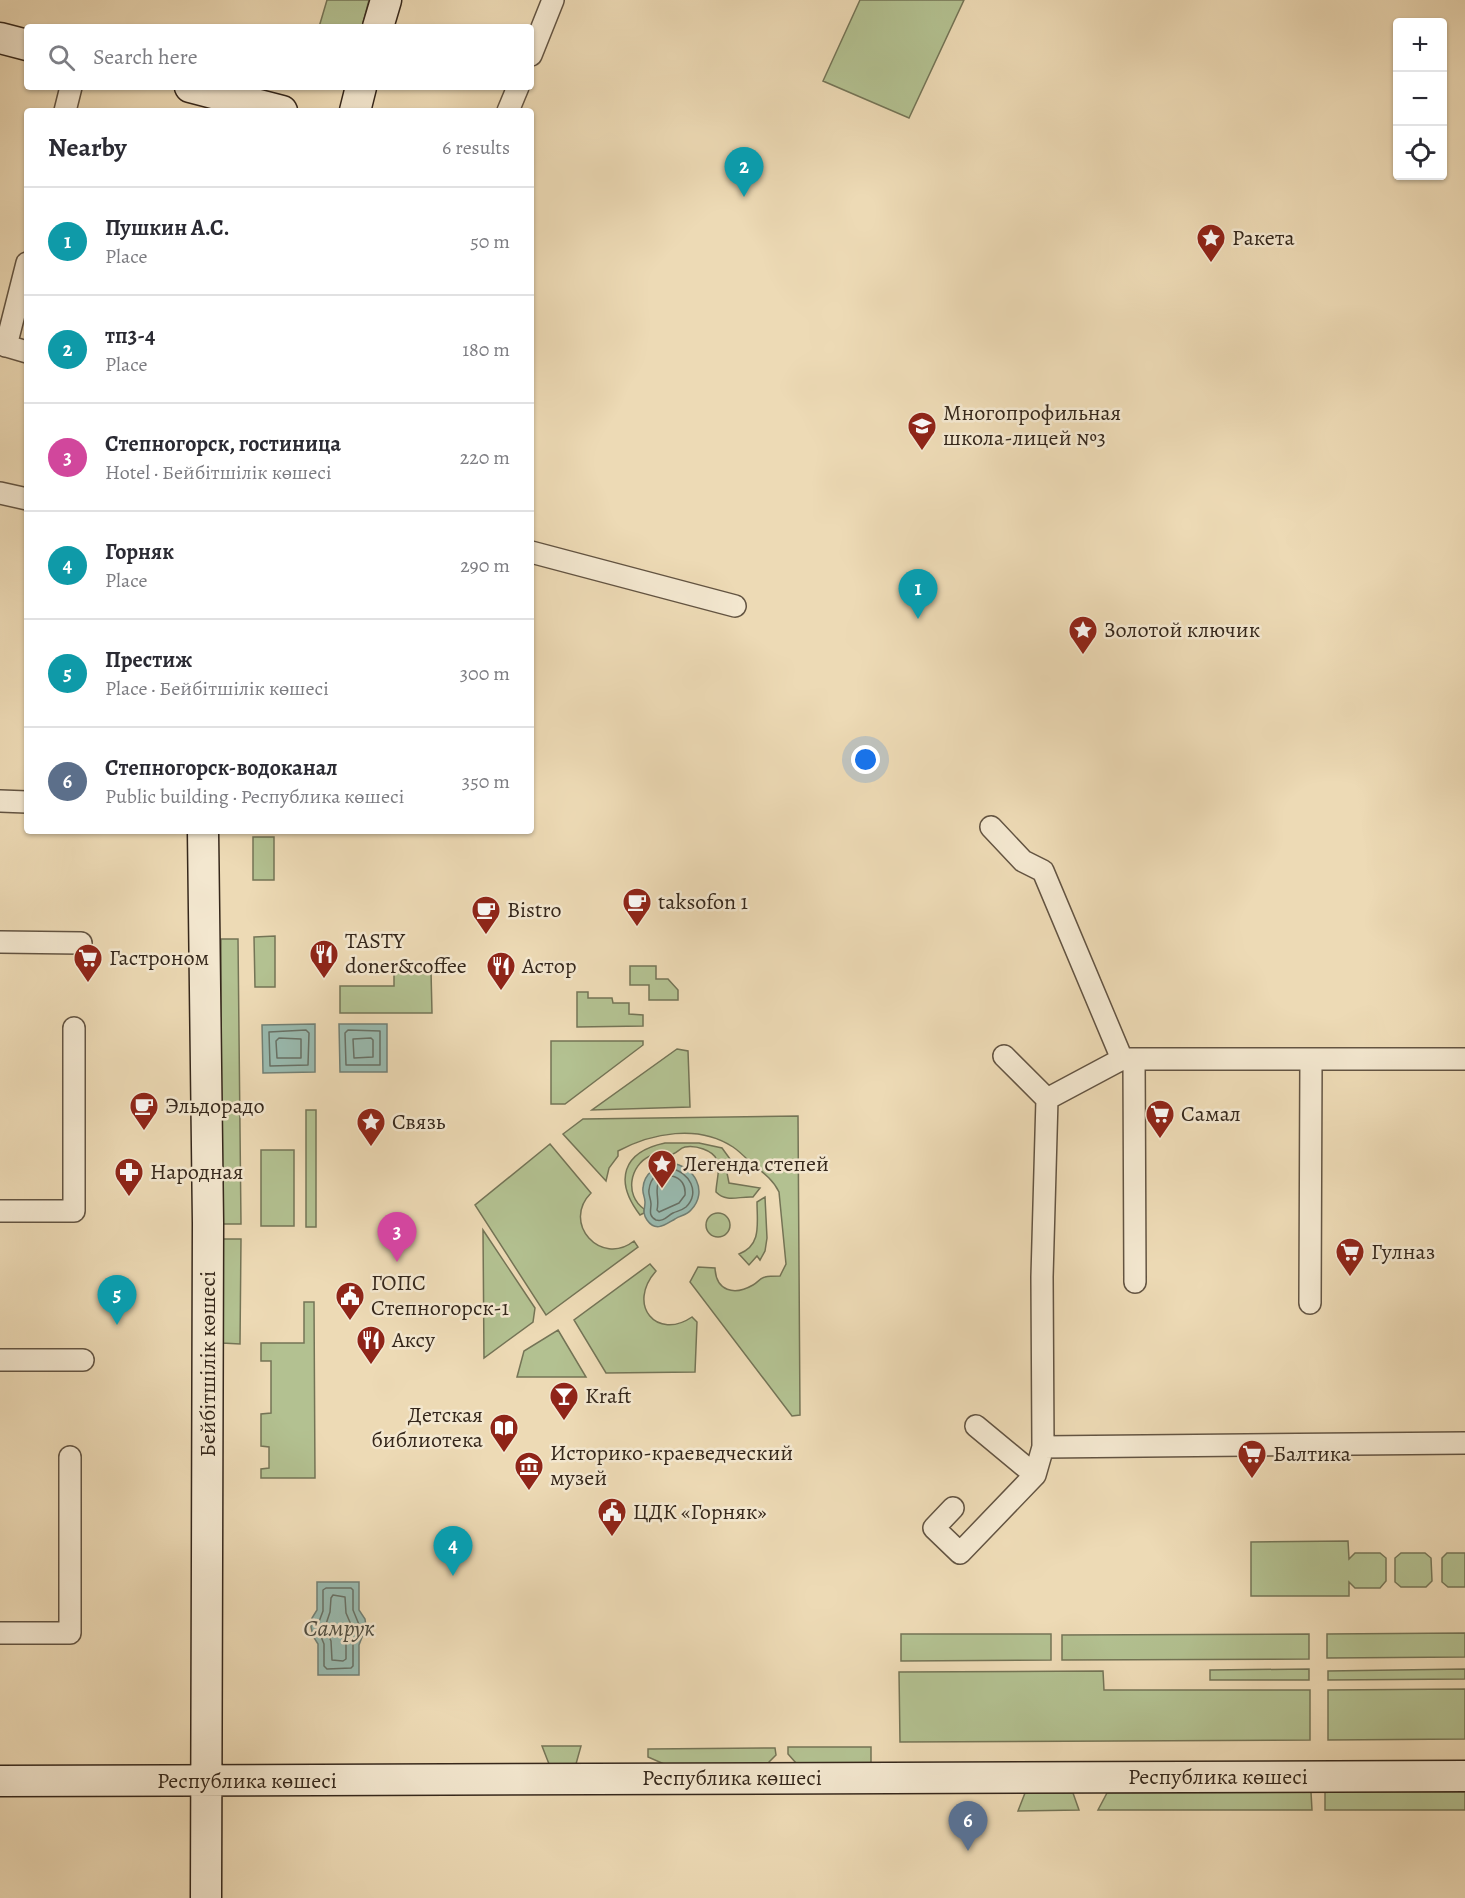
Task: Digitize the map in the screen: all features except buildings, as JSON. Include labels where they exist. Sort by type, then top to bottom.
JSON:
[{"type":"street","points":[[379,24],[386,0]]},
{"type":"street","points":[[534,48],[554,0]]},
{"type":"street","points":[[0,38],[24,44]]},
{"type":"street","points":[[66,108],[70,90]]},
{"type":"street","points":[[356,108],[360,90]]},
{"type":"street","points":[[509,108],[517,90]]},
{"type":"street","points":[[206,97],[266,108]]},
{"type":"street","points":[[24,273],[3,345],[24,351]]},
{"type":"street","points":[[0,493],[24,499]]},
{"type":"street","points":[[534,553],[735,606]]},
{"type":"street","points":[[0,801],[24,802]]},
{"type":"street","points":[[991,827],[1023,861],[1043,871],[1128,1059],[1135,1282]]},
{"type":"street","name":"Бейбітшілік көшесі","points":[[203,834],[208,1223],[206,1898]]},
{"type":"street","points":[[0,942],[81,944]]},
{"type":"street","points":[[0,1211],[74,1211],[74,1028]]},
{"type":"street","points":[[953,1508],[934,1528],[960,1552],[1035,1475],[1043,1447],[1042,1277],[1047,1099],[1004,1056]]},
{"type":"street","points":[[1047,1099],[1128,1059],[1465,1059]]},
{"type":"street","points":[[1310,1303],[1311,1059]]},
{"type":"street","points":[[0,1360],[83,1360]]},
{"type":"street","points":[[976,1426],[1035,1475]]},
{"type":"street","points":[[1043,1447],[1465,1443]]},
{"type":"street","points":[[0,1633],[70,1633],[70,1457]]},
{"type":"street","name":"Республика көшесі","points":[[0,1781],[1465,1776]]},
{"type":"green space","points":[[327,0],[369,0],[363,24],[320,24]]},
{"type":"green space","points":[[860,0],[964,0],[909,118],[823,81]]},
{"type":"green space","points":[[253,837],[274,837],[274,880],[253,880]]},
{"type":"green space","points":[[275,936],[275,987],[255,987],[254,937]]},
{"type":"green space","points":[[221,939],[238,939],[241,1224],[221,1224]]},
{"type":"green space","points":[[630,966],[656,966],[656,979],[668,979],[678,990],[678,1000],[649,1000],[649,985],[630,985]]},
{"type":"green space","points":[[394,971],[431,971],[432,1013],[340,1013],[340,986],[394,986]]},
{"type":"green space","points":[[577,992],[588,992],[588,998],[612,998],[613,1003],[629,1003],[629,1014],[643,1015],[643,1026],[577,1027]]},
{"type":"green space","points":[[551,1041],[643,1041],[643,1045],[565,1104],[551,1104]]},
{"type":"green space","points":[[677,1049],[688,1051],[690,1107],[592,1110]]},
{"type":"green space","points":[[306,1110],[316,1110],[316,1227],[306,1227]]},
{"type":"green space","points":[[798,1116],[800,1415],[792,1416],[690,1282],[698,1267],[715,1268],[716,1276],[722,1286],[733,1291],[746,1288],[763,1278],[780,1276],[786,1264],[779,1192],[773,1183],[733,1147],[705,1135],[690,1133],[660,1136],[618,1151],[618,1156],[609,1168],[606,1181],[563,1134],[583,1119]]},
{"type":"green space","points":[[665,1143],[699,1143],[722,1148],[730,1159],[727,1173],[729,1183],[760,1188],[753,1197],[729,1198],[720,1195],[716,1192],[719,1167],[715,1156],[703,1149],[685,1147],[673,1154],[650,1156],[638,1166],[634,1173],[632,1188],[638,1203],[644,1209],[644,1213],[640,1215],[627,1191],[625,1180],[627,1170],[631,1161],[639,1153]]},
{"type":"green space","points":[[550,1144],[591,1193],[583,1205],[580,1217],[589,1238],[609,1249],[621,1248],[634,1241],[638,1247],[546,1315],[475,1205]]},
{"type":"green space","points":[[261,1150],[294,1150],[294,1226],[261,1226]]},
{"type":"green space","points":[[765,1197],[767,1238],[765,1251],[760,1260],[757,1256],[749,1265],[739,1254],[752,1245],[755,1239],[757,1202]]},
{"type":"green space","points":[[718,1213],[723,1214],[729,1220],[729,1230],[723,1236],[718,1237],[713,1236],[707,1230],[706,1225],[707,1220],[713,1214]]},
{"type":"green space","points":[[483,1230],[535,1308],[533,1322],[484,1358]]},
{"type":"green space","points":[[221,1239],[241,1239],[240,1344],[222,1343]]},
{"type":"green space","points":[[650,1264],[656,1271],[647,1284],[644,1296],[645,1307],[657,1322],[667,1325],[692,1317],[697,1322],[695,1372],[606,1373],[574,1320]]},
{"type":"green space","points":[[304,1302],[314,1302],[315,1478],[261,1478],[261,1469],[269,1468],[269,1447],[261,1446],[261,1414],[271,1413],[271,1361],[261,1361],[261,1343],[304,1343]]},
{"type":"green space","points":[[558,1330],[586,1377],[517,1377],[524,1351]]},
{"type":"green space","points":[[1348,1541],[1349,1559],[1355,1553],[1380,1553],[1386,1558],[1386,1581],[1380,1588],[1355,1588],[1349,1582],[1349,1596],[1251,1596],[1251,1542]]},
{"type":"green space","points":[[1401,1553],[1425,1553],[1431,1558],[1432,1581],[1426,1587],[1401,1587],[1395,1582],[1395,1558]]},
{"type":"green space","points":[[1447,1553],[1465,1553],[1465,1587],[1448,1587],[1442,1582],[1442,1558]]},
{"type":"green space","points":[[1465,1633],[1465,1657],[1327,1658],[1327,1634]]},
{"type":"green space","points":[[901,1634],[1051,1634],[1051,1660],[901,1661]]},
{"type":"green space","points":[[1309,1634],[1309,1659],[1062,1660],[1062,1635]]},
{"type":"green space","points":[[1309,1669],[1309,1680],[1210,1680],[1210,1670]]},
{"type":"green space","points":[[1465,1669],[1465,1679],[1328,1680],[1328,1671]]},
{"type":"green space","points":[[1103,1671],[1104,1690],[1310,1690],[1310,1740],[900,1742],[899,1672]]},
{"type":"green space","points":[[1465,1689],[1465,1739],[1328,1740],[1328,1690]]},
{"type":"green space","points":[[542,1746],[581,1746],[576,1764],[549,1764]]},
{"type":"green space","points":[[788,1747],[871,1747],[871,1763],[796,1763],[788,1754]]},
{"type":"green space","points":[[775,1748],[776,1755],[767,1764],[664,1764],[648,1757],[648,1749]]},
{"type":"green space","points":[[1311,1792],[1312,1810],[1098,1810],[1107,1793]]},
{"type":"green space","points":[[1325,1792],[1465,1792],[1465,1810],[1325,1810]]},
{"type":"green space","points":[[1025,1793],[1073,1793],[1079,1810],[1018,1811]]},
{"type":"water","points":[[315,1024],[315,1072],[263,1073],[262,1025]]},
{"type":"water","points":[[339,1024],[387,1024],[387,1072],[340,1072]]},
{"type":"water","name":"Легенда степей","points":[[671,1163],[679,1165],[692,1174],[699,1188],[699,1195],[691,1210],[657,1227],[650,1224],[645,1215],[644,1183],[652,1171]]},
{"type":"water","name":"Самрук","points":[[317,1582],[359,1582],[359,1610],[365,1619],[366,1627],[359,1645],[359,1675],[318,1675],[318,1644],[311,1627],[312,1618],[317,1610]]},
{"type":"place","name":"тп3-4","points":[[744,197]]},
{"type":"place","name":"Ракета","points":[[1211,264]]},
{"type":"place","name":"Многопрофильная школа-лицей №3","points":[[922,452]]},
{"type":"place","name":"Пушкин А.С.","points":[[918,619]]},
{"type":"place","name":"Золотой ключик","points":[[1083,656]]},
{"type":"place","name":"taksofon 1","points":[[637,928]]},
{"type":"place","name":"Bistro","points":[[486,936]]},
{"type":"place","name":"TASTY doner&coffee","points":[[324,980]]},
{"type":"place","name":"Гастроном","points":[[88,984]]},
{"type":"place","name":"Астор","points":[[501,992]]},
{"type":"place","name":"Эльдорадо","points":[[144,1132]]},
{"type":"place","name":"Самал","points":[[1160,1140]]},
{"type":"place","name":"Связь","points":[[371,1148]]},
{"type":"place","name":"Легенда степей","points":[[662,1190]]},
{"type":"place","name":"Народная","points":[[129,1198]]},
{"type":"place","name":"Степногорск, гостиница","points":[[397,1262]]},
{"type":"place","name":"Гулназ","points":[[1350,1278]]},
{"type":"place","name":"ГОПС Степногорск-1","points":[[350,1322]]},
{"type":"place","name":"Престиж","points":[[117,1325]]},
{"type":"place","name":"Аксу","points":[[371,1366]]},
{"type":"place","name":"Kraft","points":[[564,1422]]},
{"type":"place","name":"Детская библиотека","points":[[504,1454]]},
{"type":"place","name":"Балтика","points":[[1252,1480]]},
{"type":"place","name":"Историко-краеведческий музей","points":[[529,1492]]},
{"type":"place","name":"ЦДК «Горняк»","points":[[612,1538]]},
{"type":"place","name":"Горняк","points":[[453,1576]]},
{"type":"place","name":"Степногорск-водоканал","points":[[968,1851]]}]
